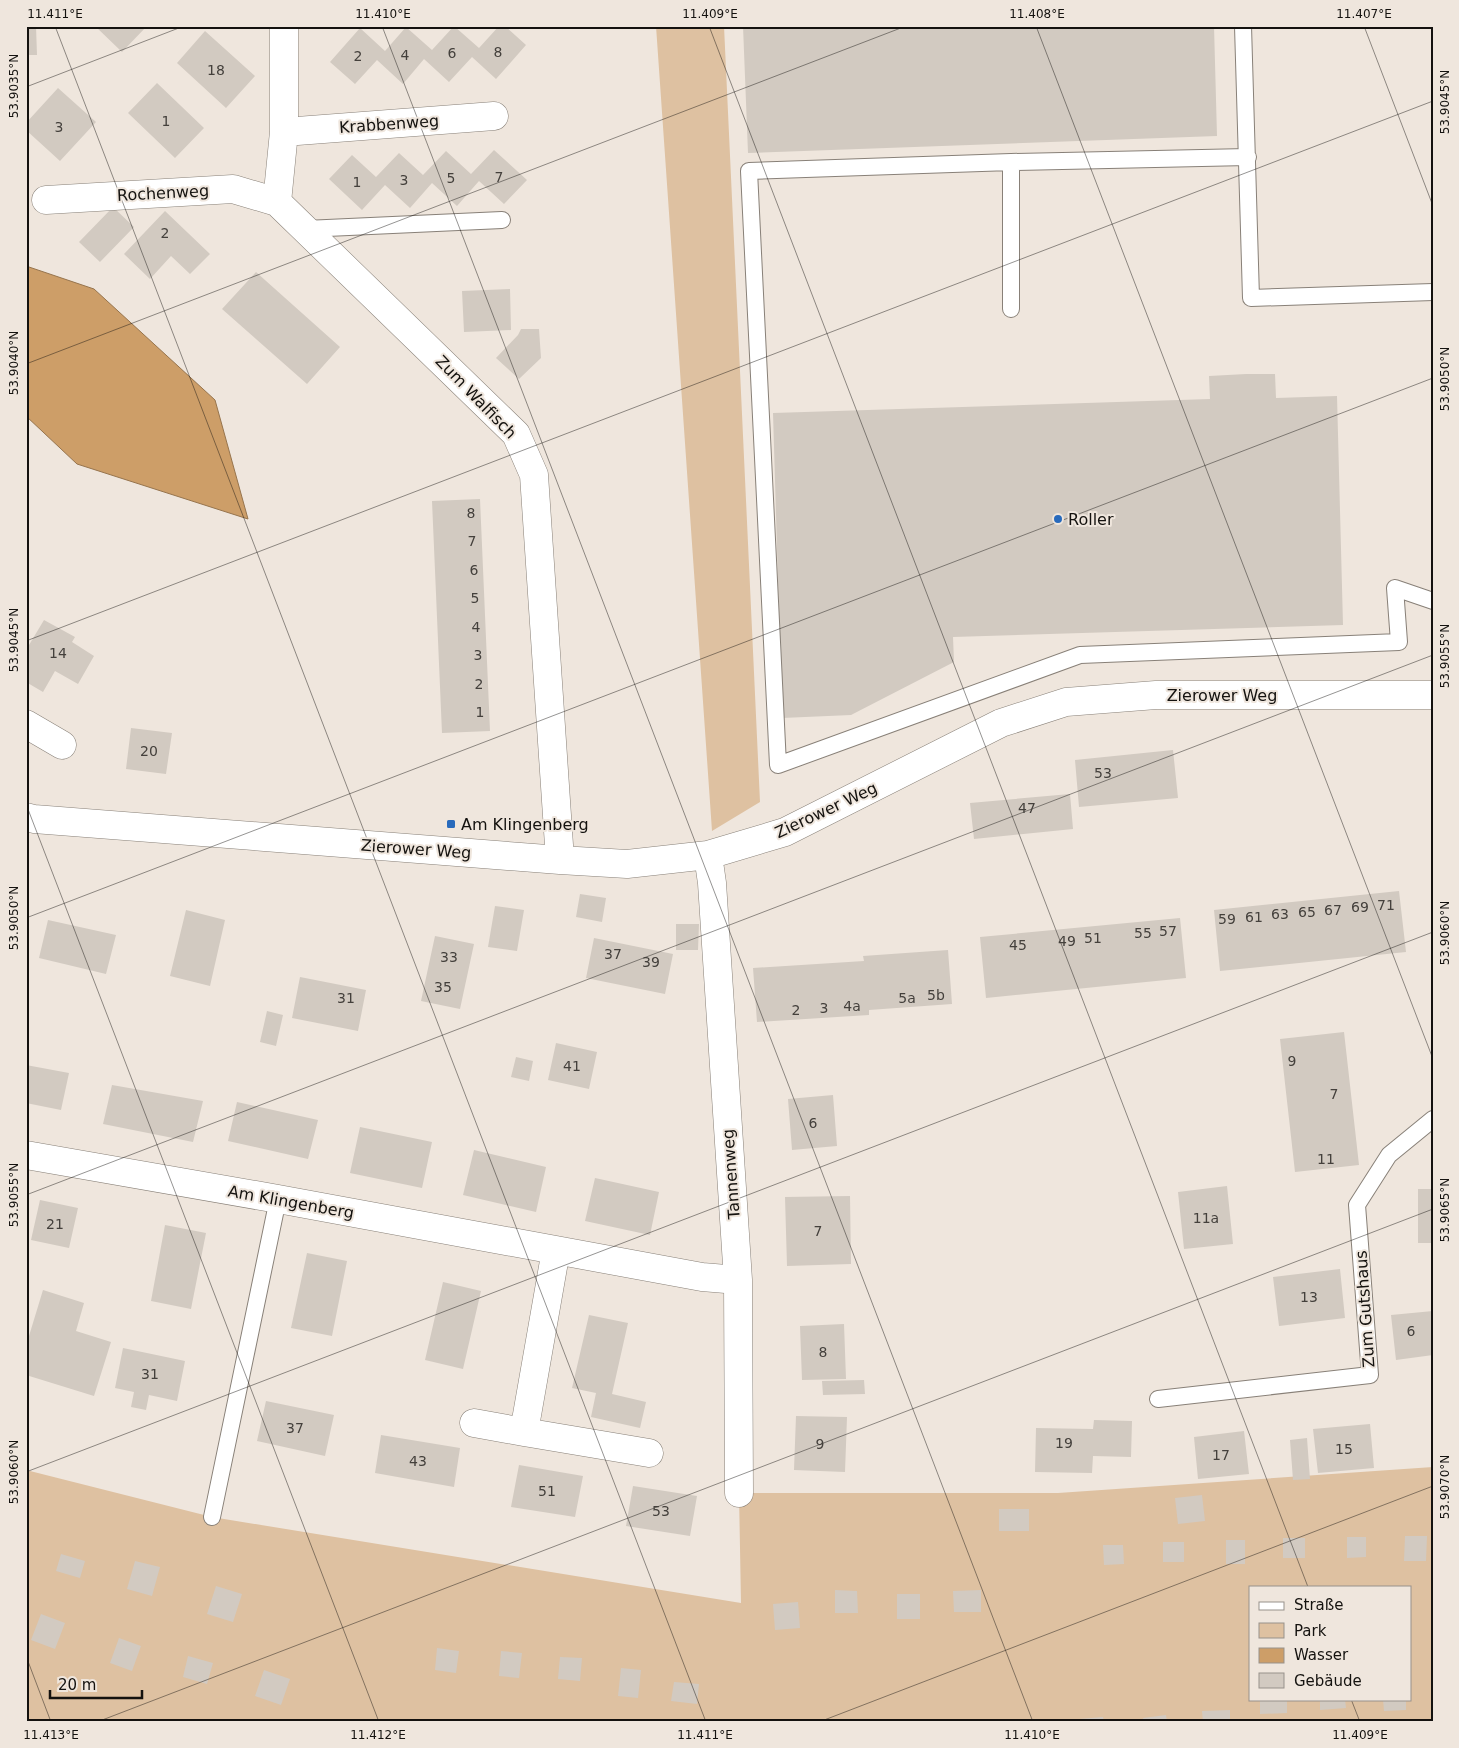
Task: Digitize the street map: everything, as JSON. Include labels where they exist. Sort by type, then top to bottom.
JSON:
[{"type":"street","points":[[277,202],[284,132],[284,26]]},
{"type":"street","name":"Krabbenweg","points":[[284,132],[494,116]]},
{"type":"street","name":"Rochenweg","points":[[46,200],[233,189],[277,202]]},
{"type":"street","name":"Zum Walfisch","points":[[277,202],[516,434],[534,475],[560,860]]},
{"type":"street","name":"Zierower Weg","points":[[26,817],[627,864],[708,855],[785,832],[1001,723],[1066,702],[1156,695],[1433,695]]},
{"type":"street","points":[[26,724],[62,744]]},
{"type":"street","name":"Tannenweg","points":[[708,855],[712,882],[738,1280],[739,1493]]},
{"type":"street","name":"Am Klingenberg","points":[[26,1155],[702,1277],[738,1280]]},
{"type":"street","points":[[524,1432],[556,1250]]},
{"type":"street","points":[[474,1423],[649,1454]]},
{"type":"lane","points":[[1243,26],[1251,298],[1433,292]]},
{"type":"lane","points":[[1248,157],[1011,162],[750,171],[778,765],[1080,655],[1399,642],[1395,588],[1433,601]]},
{"type":"lane","points":[[1011,162],[1011,309]]},
{"type":"lane","points":[[305,229],[502,220]]},
{"type":"lane","name":"Zum Gutshaus","points":[[1158,1399],[1370,1375],[1357,1205],[1389,1155],[1433,1118]]},
{"type":"lane","points":[[212,1517],[278,1199]]},
{"type":"green space","points":[[656,26],[724,26],[760,802],[712,831]]},
{"type":"green space","points":[[1433,1467],[1433,1722],[26,1722],[26,1470],[212,1517],[741,1603],[739,1493],[1058,1493]]},
{"type":"water","points":[[26,266],[94,289],[215,400],[248,519],[77,464],[26,416]]},
{"type":"building","points":[[26,26],[36,26],[37,55],[26,55]]},
{"type":"building","points":[[95,26],[147,26],[122,52]]},
{"type":"building","points":[[454,26],[479,48],[499,26],[505,26],[526,45],[496,79],[472,57],[449,82],[424,59],[403,84],[377,60],[355,84],[330,62],[360,28],[385,51],[406,27],[432,50]]},
{"type":"building","points":[[743,26],[1214,26],[1217,136],[748,153]]},
{"type":"building","points":[[205,31],[255,76],[226,108],[177,63]]},
{"type":"building","points":[[157,83],[204,128],[175,158],[128,113]]},
{"type":"building","points":[[58,88],[96,122],[60,161],[26,130],[26,123]]},
{"type":"building","points":[[494,150],[527,180],[504,204],[479,181],[457,206],[432,183],[410,208],[385,185],[362,210],[329,179],[352,155],[376,177],[399,153],[423,175],[446,151],[471,174]]},
{"type":"building","points":[[113,207],[134,227],[100,262],[79,242]]},
{"type":"building","points":[[165,211],[210,254],[190,274],[171,256],[150,279],[124,254]]},
{"type":"building","points":[[256,272],[340,347],[307,384],[222,309]]},
{"type":"building","points":[[510,289],[511,330],[464,332],[462,291]]},
{"type":"building","points":[[521,329],[539,329],[541,358],[519,379],[496,358],[518,335]]},
{"type":"building","name":"Roller","points":[[1275,374],[1276,398],[1337,396],[1343,625],[953,637],[954,662],[851,715],[782,718],[773,413],[1210,399],[1209,376]]},
{"type":"building","points":[[480,499],[490,731],[442,733],[432,501]]},
{"type":"building","points":[[44,620],[75,637],[72,642],[94,656],[78,684],[55,671],[43,692],[26,682],[26,650]]},
{"type":"building","points":[[131,728],[172,733],[166,774],[126,769]]},
{"type":"building","points":[[1173,750],[1178,798],[1079,807],[1075,760]]},
{"type":"building","points":[[1070,794],[1073,829],[974,839],[970,803]]},
{"type":"building","points":[[1399,891],[1406,952],[1220,971],[1214,910]]},
{"type":"building","points":[[580,894],[606,898],[602,922],[576,917]]},
{"type":"building","points":[[495,906],[524,910],[517,951],[488,947]]},
{"type":"building","points":[[186,910],[225,920],[210,986],[170,976]]},
{"type":"building","points":[[1180,918],[1186,978],[986,998],[980,937]]},
{"type":"building","points":[[48,920],[116,935],[106,974],[39,958]]},
{"type":"building","points":[[676,924],[699,924],[698,950],[676,950]]},
{"type":"building","points":[[435,936],[474,944],[460,1009],[421,1001]]},
{"type":"building","points":[[594,938],[673,954],[665,994],[586,978]]},
{"type":"building","points":[[948,950],[952,1004],[869,1010],[869,1015],[757,1022],[753,968],[864,961],[863,956]]},
{"type":"building","points":[[300,977],[366,990],[358,1031],[292,1018]]},
{"type":"building","points":[[267,1011],[283,1015],[276,1046],[260,1042]]},
{"type":"building","points":[[1344,1032],[1359,1165],[1295,1172],[1280,1039]]},
{"type":"building","points":[[556,1043],[597,1052],[589,1089],[548,1080]]},
{"type":"building","points":[[516,1057],[533,1061],[529,1081],[511,1077]]},
{"type":"building","points":[[26,1065],[69,1073],[61,1110],[26,1103]]},
{"type":"building","points":[[112,1085],[203,1101],[193,1142],[103,1124]]},
{"type":"building","points":[[833,1095],[837,1146],[792,1150],[788,1099]]},
{"type":"building","points":[[237,1102],[318,1120],[308,1159],[228,1141]]},
{"type":"building","points":[[360,1127],[432,1142],[422,1188],[350,1173]]},
{"type":"building","points":[[474,1150],[546,1167],[536,1212],[463,1195]]},
{"type":"building","points":[[595,1178],[659,1192],[650,1235],[585,1221]]},
{"type":"building","points":[[1227,1186],[1233,1244],[1184,1249],[1178,1192]]},
{"type":"building","points":[[1418,1189],[1433,1189],[1433,1243],[1418,1243]]},
{"type":"building","points":[[850,1196],[851,1264],[787,1266],[785,1197]]},
{"type":"building","points":[[40,1200],[78,1208],[69,1248],[31,1240]]},
{"type":"building","points":[[165,1225],[206,1233],[191,1309],[151,1301]]},
{"type":"building","points":[[307,1253],[347,1261],[332,1336],[291,1328]]},
{"type":"building","points":[[1340,1269],[1345,1318],[1279,1326],[1273,1277]]},
{"type":"building","points":[[443,1282],[481,1291],[463,1369],[425,1360]]},
{"type":"building","points":[[43,1290],[84,1303],[76,1331],[111,1342],[94,1396],[26,1375],[26,1336],[29,1336]]},
{"type":"building","points":[[1433,1311],[1433,1355],[1396,1360],[1391,1315]]},
{"type":"building","points":[[589,1315],[628,1323],[612,1394],[646,1402],[640,1428],[591,1417],[596,1393],[572,1388]]},
{"type":"building","points":[[844,1324],[846,1379],[802,1380],[800,1326]]},
{"type":"building","points":[[123,1348],[185,1361],[177,1401],[149,1395],[146,1410],[131,1407],[134,1392],[115,1388]]},
{"type":"building","points":[[864,1380],[865,1394],[823,1395],[822,1381]]},
{"type":"building","points":[[266,1401],[334,1415],[325,1456],[257,1441]]},
{"type":"building","points":[[796,1416],[847,1417],[845,1472],[794,1470]]},
{"type":"building","points":[[1094,1420],[1132,1421],[1131,1457],[1093,1456],[1092,1473],[1035,1472],[1036,1428],[1093,1429]]},
{"type":"building","points":[[1370,1424],[1374,1468],[1318,1473],[1313,1429]]},
{"type":"building","points":[[1244,1431],[1249,1474],[1198,1479],[1194,1437]]},
{"type":"building","points":[[381,1435],[460,1448],[454,1487],[375,1473]]},
{"type":"building","points":[[1307,1438],[1310,1479],[1293,1480],[1290,1440]]},
{"type":"building","points":[[519,1465],[583,1476],[575,1517],[511,1507]]},
{"type":"building","points":[[633,1486],[697,1496],[690,1536],[626,1526]]},
{"type":"building","points":[[1202,1495],[1205,1521],[1178,1524],[1175,1498]]},
{"type":"building","points":[[999,1509],[1029,1509],[1029,1531],[999,1531]]},
{"type":"building","points":[[1405,1536],[1427,1536],[1426,1561],[1404,1561]]},
{"type":"building","points":[[1347,1537],[1366,1537],[1366,1557],[1347,1558]]},
{"type":"building","points":[[1283,1538],[1305,1538],[1305,1558],[1283,1558]]},
{"type":"building","points":[[1226,1540],[1245,1540],[1245,1564],[1226,1564]]},
{"type":"building","points":[[1163,1542],[1184,1542],[1184,1562],[1163,1562]]},
{"type":"building","points":[[1103,1545],[1123,1545],[1124,1564],[1104,1565]]},
{"type":"building","points":[[61,1554],[85,1561],[80,1578],[56,1571]]},
{"type":"building","points":[[135,1561],[160,1567],[152,1596],[127,1589]]},
{"type":"building","points":[[216,1586],[242,1594],[233,1622],[207,1614]]},
{"type":"building","points":[[835,1590],[857,1591],[858,1613],[835,1613]]},
{"type":"building","points":[[981,1590],[981,1612],[954,1612],[953,1591]]},
{"type":"building","points":[[897,1594],[920,1594],[920,1619],[897,1619]]},
{"type":"building","points":[[798,1602],[800,1628],[775,1630],[773,1604]]},
{"type":"building","points":[[41,1614],[65,1623],[55,1649],[31,1640]]},
{"type":"building","points":[[119,1638],[141,1646],[132,1671],[110,1663]]},
{"type":"building","points":[[437,1648],[459,1651],[456,1673],[435,1670]]},
{"type":"building","points":[[501,1651],[522,1653],[519,1678],[499,1676]]},
{"type":"building","points":[[188,1656],[213,1663],[207,1684],[183,1677]]},
{"type":"building","points":[[560,1657],[582,1658],[580,1681],[558,1679]]},
{"type":"building","points":[[621,1668],[641,1670],[638,1698],[618,1696]]},
{"type":"building","points":[[264,1670],[290,1679],[281,1705],[255,1696]]},
{"type":"building","points":[[674,1682],[699,1684],[697,1704],[671,1701]]},
{"type":"building","points":[[1260,1700],[1287,1700],[1287,1713],[1260,1714]]},
{"type":"building","points":[[1320,1700],[1345,1700],[1346,1708],[1320,1710]]},
{"type":"building","points":[[1383,1700],[1406,1700],[1406,1710],[1384,1711]]},
{"type":"building","points":[[1230,1710],[1230,1722],[1203,1722],[1202,1711]]},
{"type":"building","points":[[1166,1715],[1167,1722],[1144,1722],[1143,1718]]},
{"type":"building","points":[[1103,1717],[1104,1722],[1079,1722],[1079,1719]]},
{"type":"building","points":[[781,1719],[810,1720],[810,1722],[781,1722]]},
{"type":"place","name":"Roller","points":[[1058,519]]},
{"type":"place","name":"Am Klingenberg","points":[[451,824]]}]
